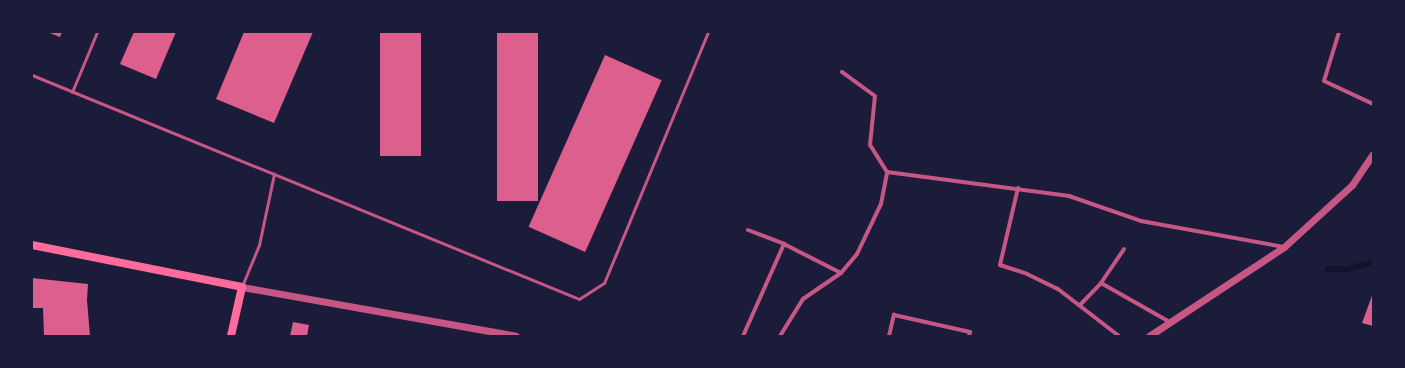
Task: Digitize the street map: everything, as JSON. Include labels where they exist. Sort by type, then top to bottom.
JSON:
[{"type":"main road","points":[[32,245],[242,287],[231,336]]},
{"type":"street","points":[[1339,32],[1324,80],[1373,104]]},
{"type":"street","points":[[780,336],[803,299],[841,273],[857,254],[881,204],[887,172],[870,145],[874,96],[842,72]]},
{"type":"street","points":[[1149,336],[1284,247],[1352,185],[1373,154]]},
{"type":"street","points":[[887,172],[1018,188],[1069,196],[1141,221],[1284,247]]},
{"type":"street","points":[[1018,188],[1000,265],[1026,274],[1052,286],[1080,305],[1119,336]]},
{"type":"street","points":[[748,230],[784,244],[841,273]]},
{"type":"street","points":[[743,336],[784,244]]},
{"type":"street","points":[[1080,305],[1101,283],[1124,249]]},
{"type":"street","points":[[1101,283],[1170,322]]},
{"type":"street","points":[[242,287],[516,336]]},
{"type":"street","points":[[889,336],[894,315],[970,332],[969,336]]},
{"type":"lane","points":[[72,92],[97,32]]},
{"type":"lane","points":[[32,75],[579,299],[604,283],[708,32]]},
{"type":"lane","points":[[242,287],[260,245],[274,174]]},
{"type":"building","points":[[47,32],[62,32],[60,37]]},
{"type":"building","points":[[134,32],[176,32],[156,79],[120,64]]},
{"type":"building","points":[[244,32],[313,32],[274,123],[216,99]]},
{"type":"building","points":[[380,32],[421,32],[421,156],[380,156]]},
{"type":"building","points":[[497,32],[538,32],[538,201],[497,201]]},
{"type":"building","points":[[605,55],[662,80],[585,252],[529,227]]},
{"type":"building","points":[[32,278],[88,284],[87,300],[90,336],[44,336],[43,308],[32,308]]},
{"type":"building","points":[[1373,293],[1373,326],[1362,323]]},
{"type":"building","points":[[293,322],[309,325],[307,336],[290,336]]},
{"type":"waterway","points":[[1328,269],[1348,269],[1373,262]]}]
